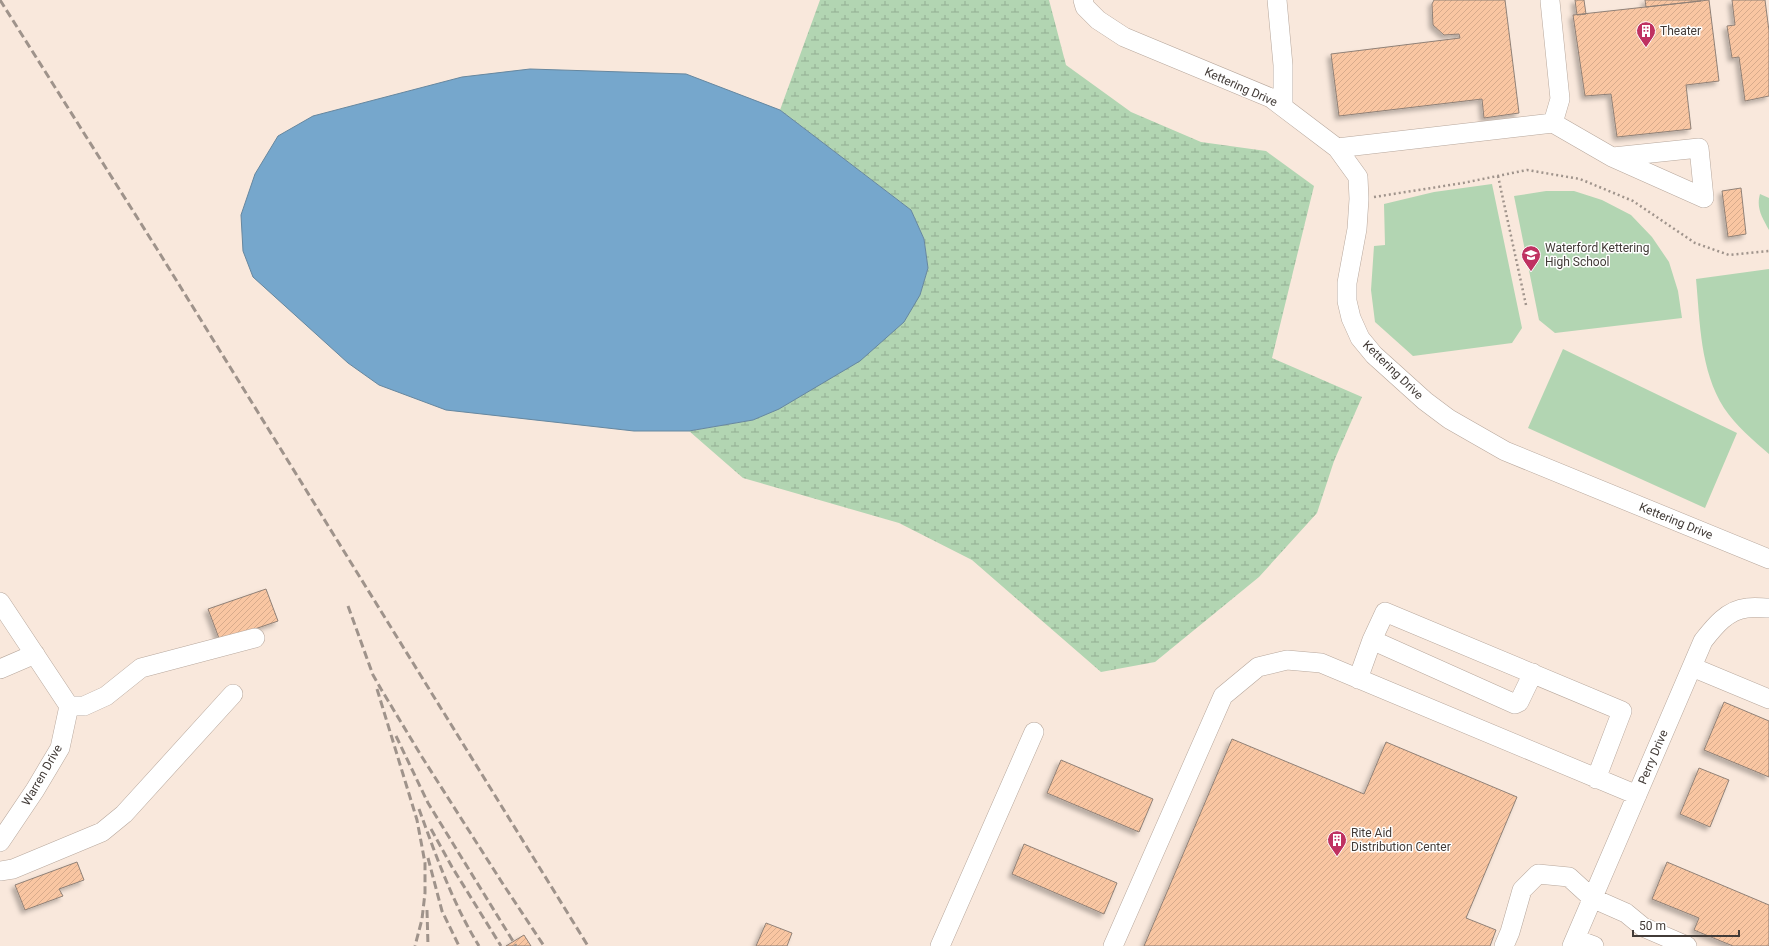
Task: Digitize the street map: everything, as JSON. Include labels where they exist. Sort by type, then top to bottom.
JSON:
[{"type":"street","name":"Kettering Drive","points":[[1083,0],[1085,7],[1098,20],[1124,36],[1271,98],[1338,148],[1358,178],[1359,199],[1357,228],[1348,282],[1347,301],[1350,312],[1360,338],[1374,355],[1425,402],[1449,419],[1505,450],[1769,558]]},
{"type":"street","points":[[1277,0],[1283,65],[1283,106]]},
{"type":"street","points":[[1550,1],[1560,99],[1553,123]]},
{"type":"street","points":[[1338,148],[1553,123],[1612,157]]},
{"type":"street","points":[[0,602],[69,706],[84,706],[106,696],[141,668],[255,638]]},
{"type":"street","name":"Perry Drive","points":[[1574,942],[1703,641],[1718,622],[1726,616],[1746,608],[1769,608]]},
{"type":"street","points":[[1358,679],[1372,640],[1385,612],[1622,711],[1596,779]]},
{"type":"street","points":[[1372,640],[1515,704],[1519,702],[1532,674]]},
{"type":"street","points":[[0,669],[35,654]]},
{"type":"street","points":[[1113,946],[1223,696],[1258,667],[1287,660],[1321,663],[1637,795]]},
{"type":"street","points":[[1692,667],[1769,699]]},
{"type":"street","points":[[0,872],[13,869],[102,832],[124,814],[232,694]]},
{"type":"street","name":"Warren Drive","points":[[0,842],[35,790],[60,748],[69,706]]},
{"type":"street","points":[[940,946],[1034,732]]},
{"type":"street","points":[[1504,946],[1510,932],[1522,890],[1538,874],[1569,877],[1592,898],[1626,913],[1643,927],[1687,946]]},
{"type":"street","points":[[1574,942],[1594,946]]},
{"type":"path","points":[[1359,199],[1527,170],[1580,179],[1633,202],[1695,243],[1729,255],[1769,251]]},
{"type":"path","points":[[1498,176],[1526,305]]},
{"type":"green space","points":[[820,0],[1049,0],[1066,65],[1131,112],[1201,142],[1266,151],[1314,186],[1272,358],[1362,397],[1334,461],[1317,513],[1259,577],[1155,662],[1101,672],[972,560],[899,523],[743,478],[689,431],[753,420],[920,295],[928,268],[924,239],[911,210],[780,110]]},
{"type":"green space","points":[[1492,184],[1522,328],[1512,343],[1413,356],[1375,322],[1371,290],[1374,246],[1385,245],[1384,204],[1434,192]]},
{"type":"green space","points":[[1546,191],[1574,191],[1602,200],[1631,215],[1652,237],[1669,262],[1678,291],[1682,318],[1555,333],[1539,320],[1514,196]]},
{"type":"green space","points":[[1760,194],[1769,198],[1769,230],[1759,208]]},
{"type":"green space","points":[[1769,269],[1769,454],[1734,421],[1724,408],[1716,393],[1710,378],[1702,345],[1696,279]]},
{"type":"green space","points":[[1563,349],[1737,433],[1705,508],[1528,428]]},
{"type":"water","points":[[530,69],[686,74],[780,110],[911,210],[924,239],[928,268],[920,295],[904,322],[860,361],[779,409],[753,420],[689,431],[634,431],[446,410],[379,385],[348,363],[253,277],[243,251],[241,215],[255,174],[278,136],[313,116],[462,77]]},
{"type":"building","points":[[1434,0],[1505,0],[1519,113],[1484,118],[1482,99],[1339,116],[1331,54],[1460,38],[1459,34],[1444,35],[1433,25],[1432,4]]},
{"type":"building","points":[[1575,0],[1584,0],[1586,14],[1577,15]]},
{"type":"building","points":[[1645,0],[1701,0],[1701,1],[1646,7]]},
{"type":"building","name":"Theater","points":[[1709,0],[1719,81],[1686,85],[1691,129],[1617,137],[1611,94],[1585,96],[1573,15]]},
{"type":"building","points":[[1732,0],[1765,0],[1769,31],[1769,96],[1745,101],[1739,57],[1732,58],[1727,26],[1735,25]]},
{"type":"building","points":[[1741,188],[1746,234],[1728,237],[1722,191]]},
{"type":"building","points":[[266,589],[278,621],[220,641],[208,609]]},
{"type":"building","points":[[1724,702],[1769,721],[1769,777],[1704,750]]},
{"type":"building","name":"Rite Aid Distribution Center","points":[[1232,739],[1364,794],[1386,742],[1517,797],[1466,918],[1496,930],[1490,946],[1144,946]]},
{"type":"building","points":[[1061,760],[1153,799],[1139,832],[1047,793]]},
{"type":"building","points":[[1699,768],[1729,780],[1710,827],[1680,814]]},
{"type":"building","points":[[1024,844],[1117,883],[1104,914],[1012,874]]},
{"type":"building","points":[[77,862],[84,880],[59,889],[63,896],[25,910],[15,885]]},
{"type":"building","points":[[1667,862],[1769,905],[1769,946],[1733,946],[1694,930],[1699,918],[1652,899]]},
{"type":"building","points":[[766,923],[792,933],[787,946],[756,946]]},
{"type":"building","points":[[524,935],[531,946],[506,946]]},
{"type":"railway","points":[[0,0],[157,249],[588,946]]},
{"type":"railway","points":[[348,606],[373,675],[381,689],[422,757],[544,946]]},
{"type":"railway","points":[[377,689],[417,820],[425,863],[425,893],[422,919],[415,946]]},
{"type":"railway","points":[[396,736],[428,803],[516,946]]},
{"type":"railway","points":[[419,809],[453,897],[479,946]]},
{"type":"railway","points":[[431,829],[452,867],[501,946]]},
{"type":"railway","points":[[428,858],[442,911],[459,946]]},
{"type":"railway","points":[[427,910],[428,946]]},
{"type":"place","name":"Theater","points":[[1646,48]]},
{"type":"place","name":"Waterford Kettering High School","points":[[1531,272]]},
{"type":"place","name":"Rite Aid Distribution Center","points":[[1337,857]]}]
